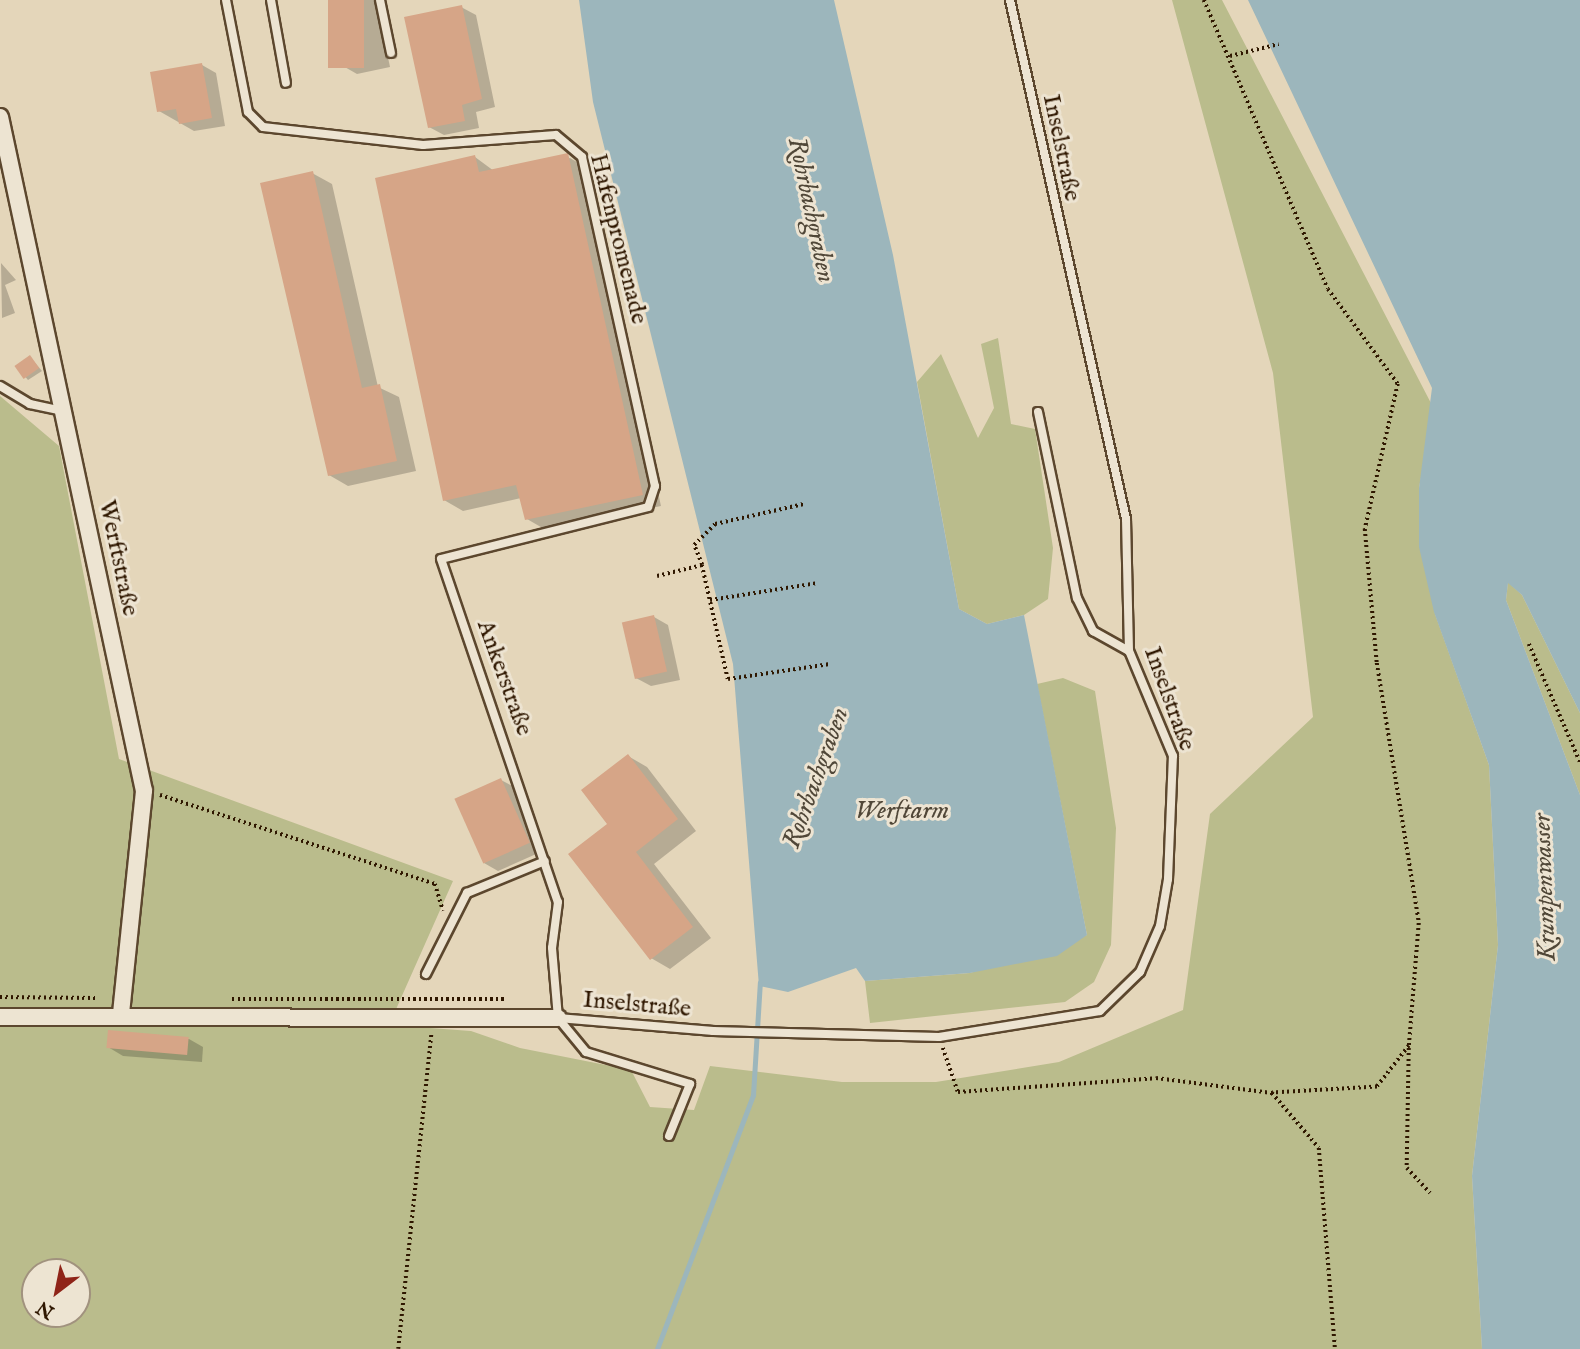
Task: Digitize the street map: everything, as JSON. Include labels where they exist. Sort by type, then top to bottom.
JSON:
[{"type":"street","name":"Werftstraße","points":[[0,117],[144,790],[122,1006]]},
{"type":"street","points":[[0,1017],[122,1006],[558,1018]]},
{"type":"lane","name":"Hafenpromenade","points":[[226,0],[248,112],[263,127],[376,142],[556,135],[572,143],[582,157],[654,485],[648,506]]},
{"type":"lane","points":[[271,0],[286,83]]},
{"type":"lane","points":[[380,0],[391,53]]},
{"type":"lane","name":"Inselstraße","points":[[558,1018],[713,1031],[939,1037],[1100,1011],[1140,972],[1160,926],[1166,891],[1173,756],[1129,651],[1126,519],[1010,0]]},
{"type":"lane","points":[[0,386],[30,404],[64,411]]},
{"type":"lane","points":[[1038,412],[1077,598],[1093,631],[1129,651]]},
{"type":"lane","name":"Ankerstraße","points":[[558,1018],[552,948],[558,902],[441,559],[648,506]]},
{"type":"lane","points":[[426,974],[447,923],[467,893],[545,861]]},
{"type":"lane","points":[[558,1018],[586,1052],[690,1084],[668,1136]]},
{"type":"path","points":[[1204,0],[1328,289],[1398,384],[1365,529],[1377,663],[1419,923],[1409,1046],[1407,1168],[1430,1193]]},
{"type":"path","points":[[1230,56],[1279,44]]},
{"type":"path","points":[[804,504],[715,524],[694,545],[702,565],[728,679],[830,664]]},
{"type":"path","points":[[657,576],[702,565]]},
{"type":"path","points":[[710,600],[817,583]]},
{"type":"path","points":[[1529,644],[1580,762]]},
{"type":"path","points":[[144,790],[435,884],[447,923]]},
{"type":"path","points":[[0,997],[122,1006]]},
{"type":"path","points":[[398,1349],[433,1014]]},
{"type":"path","points":[[939,1037],[958,1091],[1156,1079],[1272,1093],[1377,1087],[1409,1046]]},
{"type":"path","points":[[1272,1093],[1319,1148],[1335,1349]]},
{"type":"green space","points":[[1172,0],[1222,0],[1434,409],[1419,488],[1435,614],[1489,765],[1498,945],[1472,1176],[1482,1349],[0,1349],[0,396],[59,446],[119,759],[453,881],[389,1025],[471,1031],[520,1048],[631,1070],[650,1107],[694,1110],[710,1066],[842,1082],[936,1082],[1059,1062],[1183,1010],[1210,814],[1313,717],[1273,373]]},
{"type":"green space","points":[[998,338],[1011,424],[1035,429],[1053,548],[1048,599],[1024,615],[987,624],[959,609],[917,382],[941,354],[978,438],[994,408],[981,344]]},
{"type":"green space","points":[[1508,582],[1522,595],[1580,713],[1580,795],[1506,600]]},
{"type":"green space","points":[[1063,678],[1095,691],[1116,828],[1111,945],[1094,982],[1065,1002],[870,1023],[865,981],[970,973],[1087,935],[1037,684]]},
{"type":"water","name":"Werftarm","points":[[579,0],[834,0],[893,255],[959,609],[987,624],[1024,615],[1087,935],[1057,956],[970,973],[865,981],[856,968],[788,992],[759,986],[733,664],[593,102]]},
{"type":"water","name":"Krumpenwasser","points":[[1248,0],[1580,0],[1580,713],[1522,595],[1508,583],[1506,600],[1580,795],[1580,1349],[1482,1349],[1472,1176],[1498,945],[1489,765],[1434,612],[1419,547],[1419,488],[1432,388]]},
{"type":"building","points":[[328,0],[364,0],[364,68],[328,68]]},
{"type":"building","points":[[462,5],[482,99],[462,105],[465,121],[428,128],[404,17]]},
{"type":"building","points":[[202,63],[212,118],[179,124],[176,109],[157,112],[150,72]]},
{"type":"building","points":[[568,153],[643,495],[525,520],[516,485],[443,501],[375,178],[475,155],[479,172]]},
{"type":"building","points":[[313,171],[362,388],[380,384],[397,461],[328,476],[260,183]]},
{"type":"building","points":[[30,355],[39,368],[24,379],[14,366]]},
{"type":"building","points":[[654,615],[667,672],[635,679],[622,622]]},
{"type":"building","points":[[628,754],[678,819],[636,852],[693,927],[650,960],[568,854],[607,824],[581,790]]},
{"type":"building","points":[[501,778],[530,843],[483,864],[454,799]]},
{"type":"building","points":[[108,1030],[189,1037],[187,1055],[106,1048]]},
{"type":"waterway","name":"Rohrbachgraben","points":[[657,1349],[753,1095],[760,982]]}]
